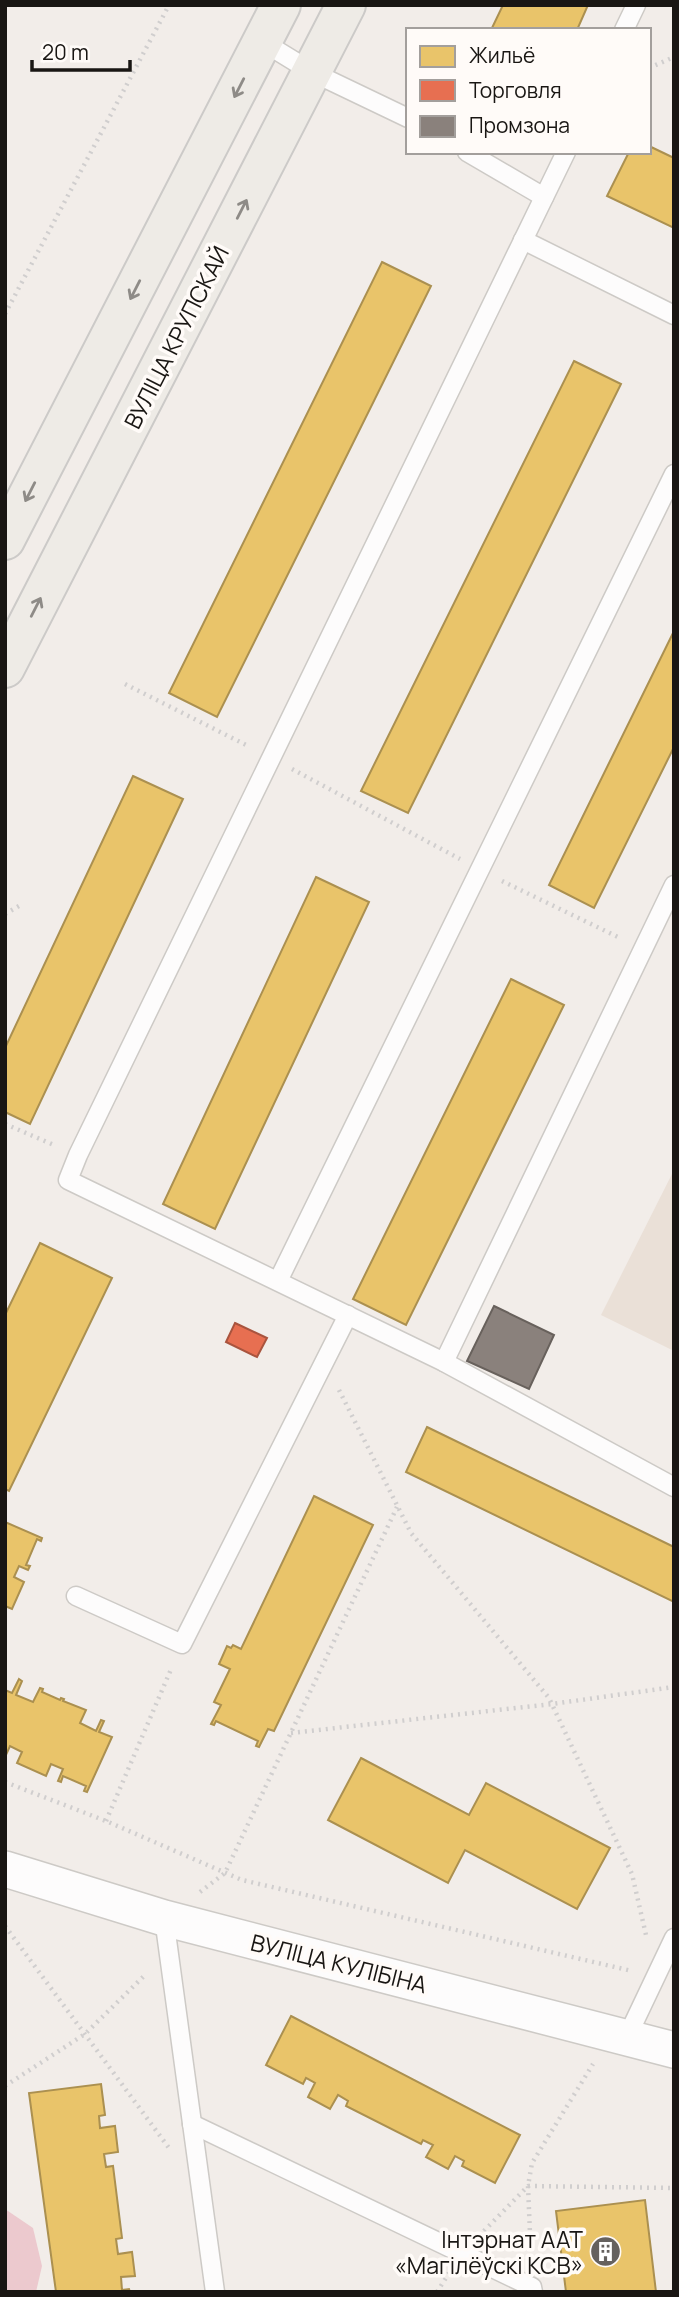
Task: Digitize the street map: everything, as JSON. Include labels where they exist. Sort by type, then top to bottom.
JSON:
[{"type":"main road","points":[[5,540],[281,5]]},
{"type":"main road","name":"ВУЛІЦА КРУПСКАЙ","points":[[5,668],[346,5]]},
{"type":"street","name":"ВУЛІЦА КУЛІБІНА","points":[[5,1869],[164,1918],[674,2050]]},
{"type":"lane","points":[[625,28],[636,5]]},
{"type":"lane","points":[[263,42],[312,72],[406,117]]},
{"type":"lane","points":[[470,154],[544,197]]},
{"type":"lane","points":[[565,154],[68,1180],[444,1362],[674,1487]]},
{"type":"lane","points":[[523,240],[674,315]]},
{"type":"lane","points":[[278,1282],[674,474]]},
{"type":"lane","points":[[444,1362],[674,885]]},
{"type":"lane","points":[[76,1596],[182,1644],[348,1315]]},
{"type":"lane","points":[[164,1918],[215,2292]]},
{"type":"lane","points":[[620,2036],[656,1976],[674,1938]]},
{"type":"lane","points":[[192,2124],[533,2289]]},
{"type":"path","points":[[5,314],[169,5]]},
{"type":"path","points":[[651,67],[674,57]]},
{"type":"path","points":[[125,684],[271,758],[480,870],[643,950]]},
{"type":"path","points":[[5,914],[19,905]]},
{"type":"path","points":[[5,1124],[78,1155]]},
{"type":"path","points":[[5,1782],[106,1821],[242,1880],[656,1976],[632,1874],[552,1704],[411,1533],[325,1362]]},
{"type":"path","points":[[164,1918],[225,1873],[398,1506]]},
{"type":"path","points":[[106,1821],[182,1644]]},
{"type":"path","points":[[291,1733],[552,1704],[674,1687]]},
{"type":"path","points":[[5,1926],[170,2150]]},
{"type":"path","points":[[5,2086],[85,2034],[169,1952]]},
{"type":"path","points":[[533,2289],[528,2186],[532,2163],[620,2036]]},
{"type":"path","points":[[437,2292],[462,2253],[528,2186],[674,2188]]},
{"type":"shaded area","points":[[674,1170],[674,1351],[601,1315]]},
{"type":"shaded area","points":[[5,2209],[33,2228],[42,2266],[36,2292],[5,2292]]},
{"type":"building: Жильё","points":[[503,5],[588,5],[578,28],[492,28]]},
{"type":"building: Жильё","points":[[651,147],[674,158],[674,228],[607,196],[628,154],[651,154]]},
{"type":"building: Жильё","points":[[382,262],[431,286],[217,717],[169,693]]},
{"type":"building: Жильё","points":[[574,361],[621,384],[408,813],[361,791]]},
{"type":"building: Жильё","points":[[674,631],[674,747],[594,908],[549,885]]},
{"type":"building: Жильё","points":[[133,776],[183,799],[30,1124],[5,1112],[5,1048]]},
{"type":"building: Жильё","points":[[316,877],[369,902],[215,1229],[163,1204]]},
{"type":"building: Жильё","points":[[511,979],[564,1005],[406,1325],[353,1299]]},
{"type":"building: Жильё","points":[[40,1243],[112,1278],[9,1491],[5,1489],[5,1315]]},
{"type":"building: Жильё","points":[[427,1427],[674,1547],[674,1602],[406,1472]]},
{"type":"building: Жильё","points":[[314,1496],[373,1525],[274,1731],[268,1729],[259,1747],[256,1746],[258,1741],[216,1721],[214,1725],[211,1724],[221,1705],[214,1702],[230,1669],[219,1664],[227,1646],[231,1648],[233,1645],[241,1649]]},
{"type":"building: Жильё","points":[[5,1522],[42,1538],[41,1541],[37,1539],[26,1565],[30,1566],[28,1570],[19,1566],[14,1577],[24,1582],[12,1609],[5,1606]]},
{"type":"building: Жильё","points":[[19,1679],[22,1681],[16,1695],[33,1702],[40,1688],[43,1689],[42,1692],[86,1710],[80,1723],[96,1731],[101,1720],[104,1721],[99,1732],[112,1737],[87,1792],[84,1791],[86,1786],[63,1776],[61,1782],[58,1781],[63,1769],[51,1764],[46,1776],[17,1763],[22,1752],[10,1746],[5,1757],[5,1690],[12,1693]]},
{"type":"building: Жильё","points":[[361,1758],[469,1815],[486,1783],[610,1848],[577,1909],[465,1850],[448,1883],[328,1820]]},
{"type":"building: Жильё","points":[[291,2016],[520,2135],[495,2183],[462,2166],[464,2161],[455,2156],[448,2169],[426,2157],[433,2145],[423,2140],[421,2144],[346,2106],[348,2101],[338,2095],[330,2109],[308,2097],[315,2083],[306,2078],[303,2084],[266,2065]]},
{"type":"building: Жильё","points":[[101,2084],[105,2115],[99,2116],[100,2128],[115,2126],[118,2152],[104,2154],[106,2167],[113,2166],[122,2238],[116,2239],[118,2254],[132,2252],[135,2276],[121,2277],[122,2290],[129,2289],[130,2292],[56,2292],[29,2093]]},
{"type":"building: Жильё","name":"Інтэрнат ААТ «Магілёўскі КСВ»","points":[[645,2200],[656,2292],[566,2292],[556,2211]]},
{"type":"building: Торговля","points":[[235,1323],[267,1338],[257,1357],[226,1342]]},
{"type":"building: Промзона","points":[[494,1306],[554,1335],[529,1389],[467,1361]]},
{"type":"place","name":"Інтэрнат ААТ «Магілёўскі КСВ»","points":[[606,2252]]}]
